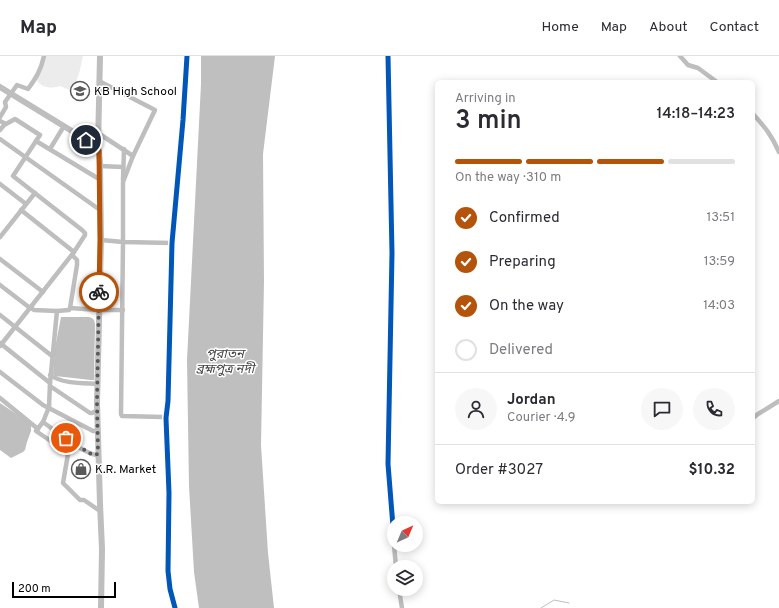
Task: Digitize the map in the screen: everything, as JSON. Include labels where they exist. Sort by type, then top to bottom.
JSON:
[{"type":"main road","points":[[100,56],[98,132],[100,166],[98,453],[102,549],[101,608]]},
{"type":"main road","points":[[0,87],[98,147]]},
{"type":"street","points":[[0,117],[6,107],[5,102],[17,85],[28,89],[36,80],[42,66],[44,56]]},
{"type":"street","points":[[176,608],[170,589],[168,571],[169,494],[166,418],[168,401],[172,243],[187,56]]},
{"type":"street","points":[[388,56],[392,252],[388,464],[392,516]]},
{"type":"street","points":[[680,56],[688,65],[698,68],[714,80]]},
{"type":"street","points":[[99,81],[155,110],[133,156],[123,182]]},
{"type":"street","points":[[755,116],[773,138],[779,152]]},
{"type":"street","points":[[0,130],[5,124],[15,119],[40,135],[13,176],[85,233],[84,238],[73,253],[1,344],[50,385],[90,413],[98,410]]},
{"type":"street","points":[[0,121],[5,124]]},
{"type":"street","points":[[50,149],[64,126]]},
{"type":"street","points":[[98,132],[133,156]]},
{"type":"street","points":[[0,139],[100,210]]},
{"type":"street","points":[[36,141],[99,179]]},
{"type":"street","points":[[124,149],[121,414],[122,416],[166,418]]},
{"type":"street","points":[[100,166],[123,167]]},
{"type":"street","points":[[0,184],[26,204]]},
{"type":"street","points":[[0,237],[34,193]]},
{"type":"street","points":[[21,210],[73,253],[77,260],[78,265],[70,308]]},
{"type":"street","points":[[100,240],[172,243]]},
{"type":"street","points":[[0,259],[43,292]]},
{"type":"street","points":[[0,285],[34,310],[57,311],[68,310],[70,308],[122,310]]},
{"type":"street","points":[[57,311],[50,375],[49,407],[43,422],[36,431],[68,454],[63,483],[80,500],[84,500],[100,511]]},
{"type":"street","points":[[0,315],[52,356]]},
{"type":"street","points":[[0,372],[43,405],[93,431],[98,430]]},
{"type":"street","points":[[50,375],[66,381],[98,384]]},
{"type":"street","points":[[0,398],[38,428]]},
{"type":"street","points":[[755,416],[779,401]]},
{"type":"street","points":[[43,422],[91,454],[96,455],[98,453]]},
{"type":"street","points":[[400,596],[402,608]]},
{"type":"shaded area","points":[[46,56],[83,56],[79,74],[72,91],[60,86],[46,87],[38,82],[36,79]]},
{"type":"water","name":"পুরাতন ব্রহ্মপুত্র নদী","points":[[201,56],[275,56],[263,154],[264,281],[261,445],[268,553],[274,608],[199,608],[194,572],[189,486],[187,360],[201,84]]},
{"type":"water","points":[[61,317],[89,317],[94,320],[94,380],[55,376],[53,374],[55,348]]},
{"type":"water","points":[[0,403],[31,424],[31,431],[25,450],[11,458],[0,450]]},
{"type":"waterway","points":[[541,608],[554,600],[569,603]]},
{"type":"cycle path","points":[[175,608],[170,589],[168,571],[169,493],[166,418],[168,401],[172,243],[187,56]]},
{"type":"cycle path","points":[[388,56],[392,253],[388,464],[392,516]]},
{"type":"way so far","points":[[66,438],[91,454],[97,455],[99,292]]},
{"type":"place","name":"KB High School","points":[[80,91]]},
{"type":"place","name":"K.R. Market","points":[[81,469]]},
{"type":"route","points":[[86,140],[98,147],[99,151],[99,292]]}]
